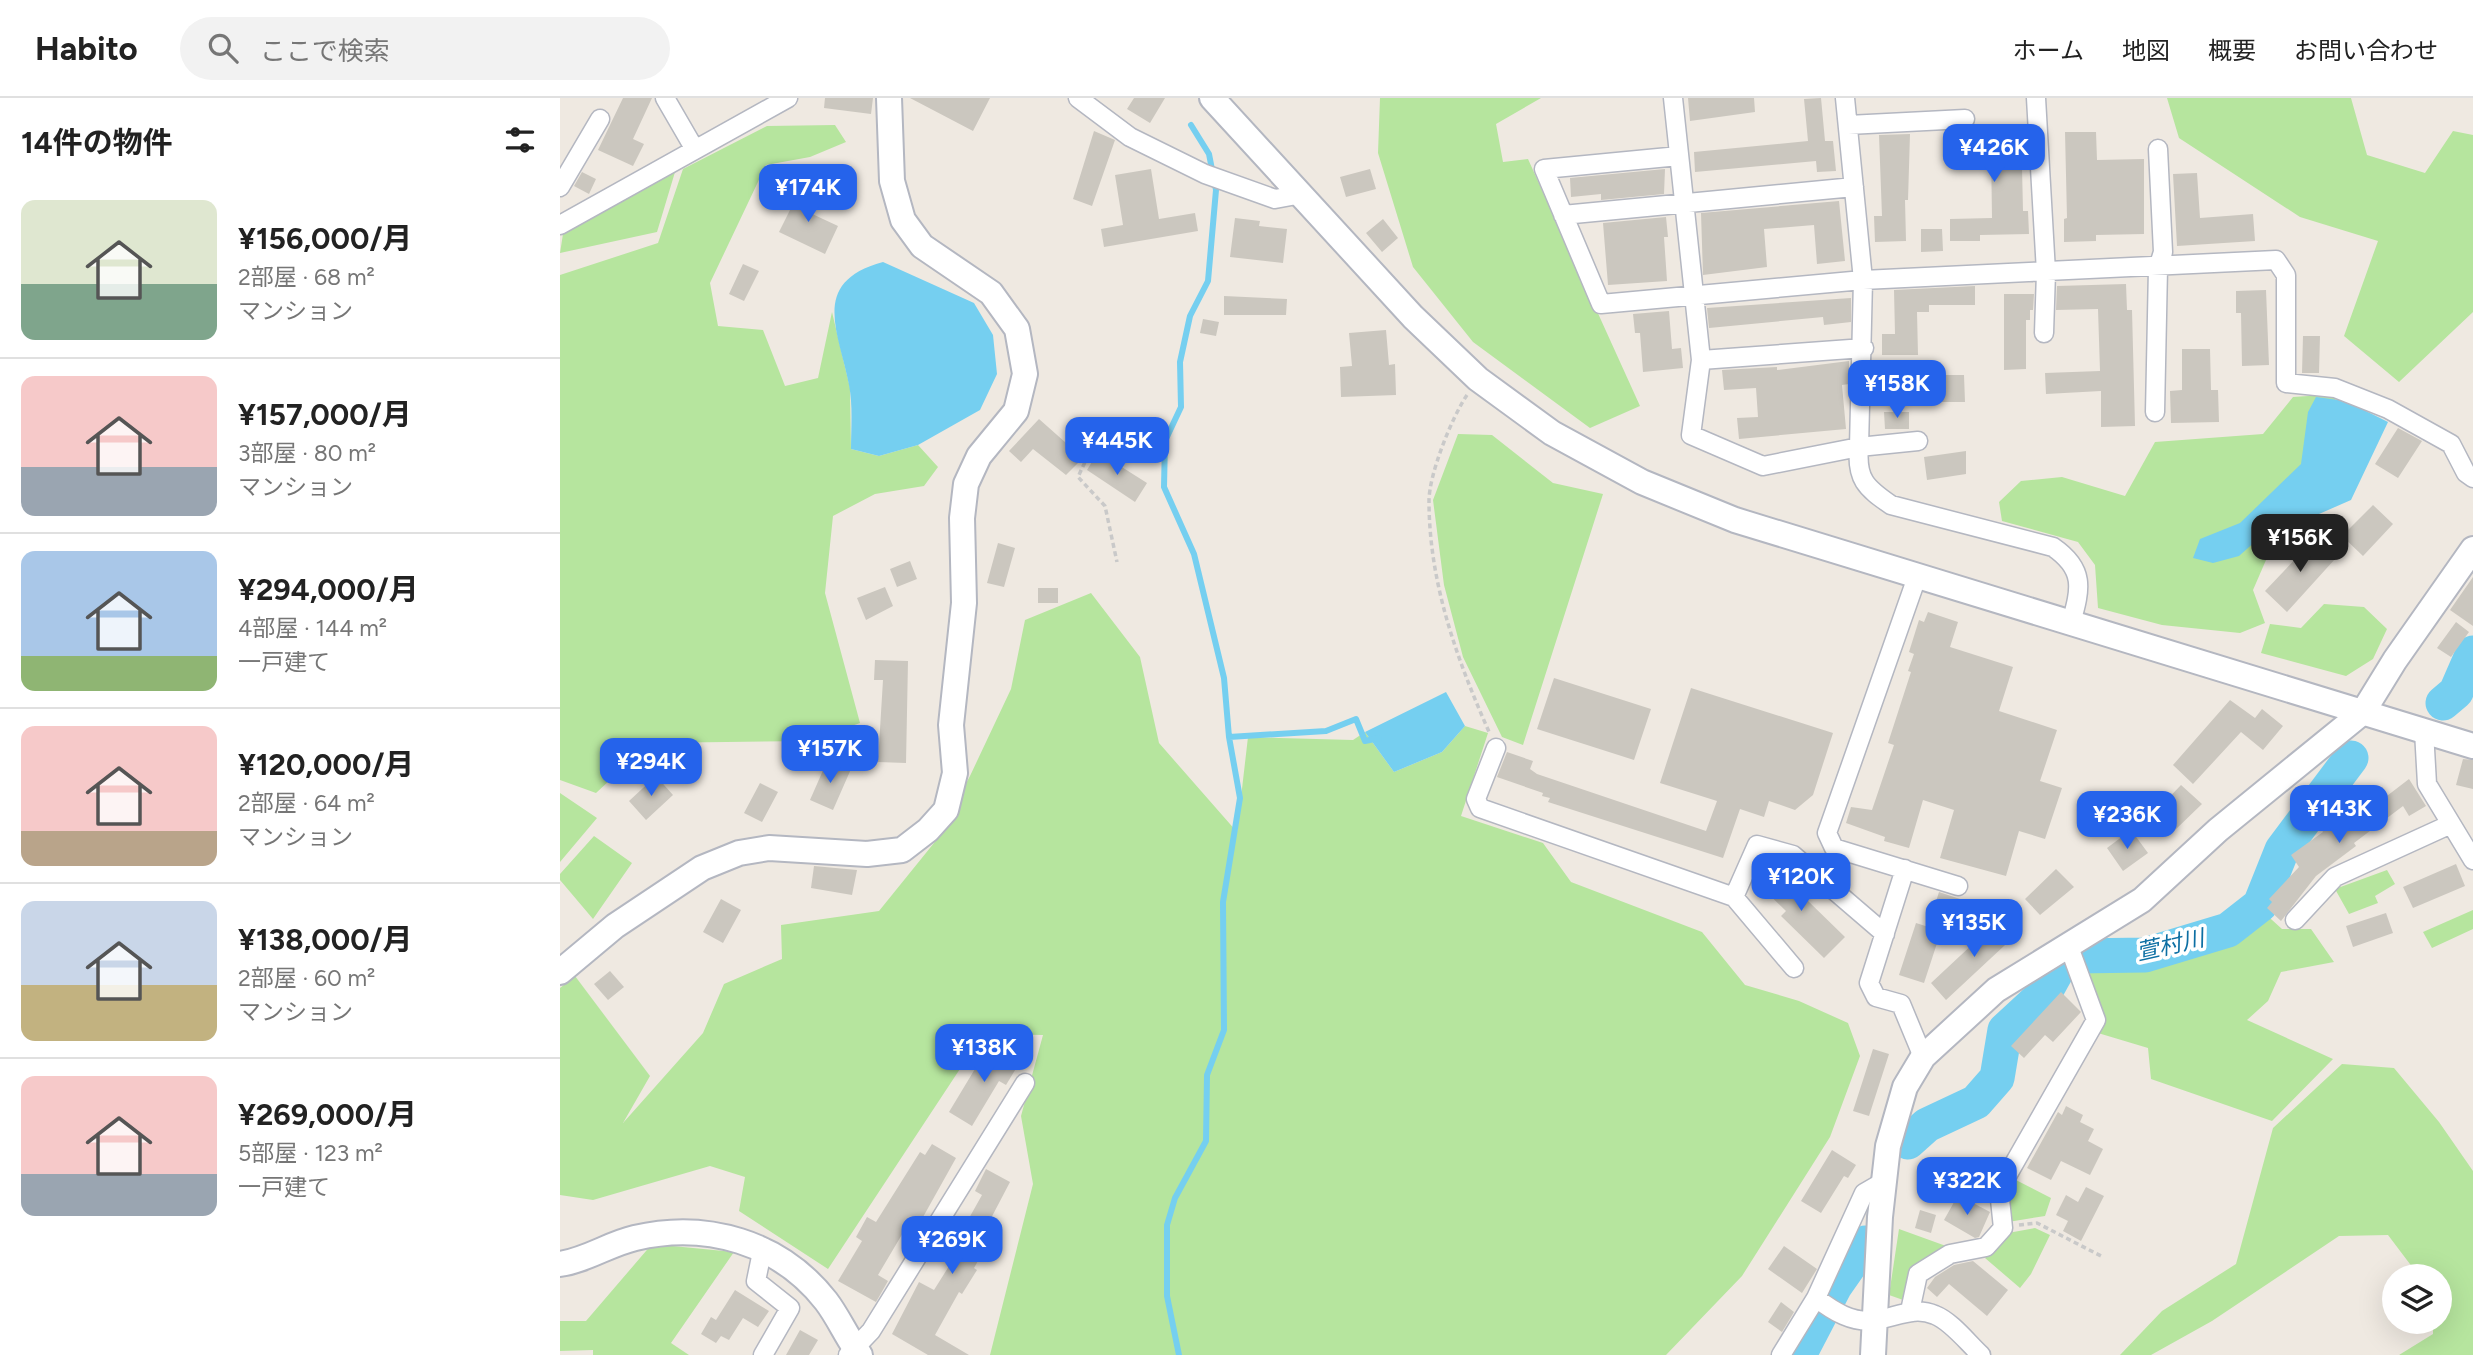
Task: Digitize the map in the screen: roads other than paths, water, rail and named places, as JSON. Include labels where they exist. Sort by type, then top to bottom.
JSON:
[{"type":"street","points":[[665,98],[694,148]]},
{"type":"street","points":[[560,225],[788,98]]},
{"type":"street","points":[[560,972],[615,926],[702,868],[738,853],[769,848],[867,854],[902,850],[928,830],[946,810],[955,773],[951,725],[964,603],[962,518],[966,484],[979,456],[1016,411],[1025,374],[1017,329],[991,293],[922,246],[904,220],[892,181],[889,98]]},
{"type":"street","points":[[1078,98],[1130,137],[1205,174],[1275,199],[1302,194]]},
{"type":"street","points":[[1212,98],[1413,317],[1478,379],[1552,433],[1642,481],[1735,520],[2473,746]]},
{"type":"street","points":[[1673,98],[1701,360],[1691,435],[1763,466],[1859,447],[1918,442]]},
{"type":"street","points":[[1845,98],[1863,279],[1864,348],[1857,467],[1869,490],[1891,505],[2053,547],[2069,558],[2079,579],[2079,596],[2071,622]]},
{"type":"street","points":[[2036,98],[2046,272],[2045,333]]},
{"type":"street","points":[[560,187],[600,119]]},
{"type":"street","points":[[1848,125],[1965,119]]},
{"type":"street","points":[[2155,412],[2158,268],[2163,252],[2158,149]]},
{"type":"street","points":[[1679,156],[1544,169],[1601,304],[1863,279],[2158,268],[2276,260],[2286,275],[2286,383],[2335,388],[2388,409],[2451,444],[2466,473],[2473,478]]},
{"type":"street","points":[[1563,215],[1854,187]]},
{"type":"street","points":[[1701,360],[1864,348]]},
{"type":"street","points":[[1873,1355],[1882,1182],[1888,1146],[1905,1087],[1923,1057],[1996,990],[2072,954],[2142,900],[2218,830],[2363,712],[2395,660],[2473,550]]},
{"type":"street","points":[[1918,574],[1827,833],[1834,848],[1958,886]]},
{"type":"street","points":[[2424,731],[2427,784],[2473,860]]},
{"type":"street","points":[[1496,748],[1476,799],[1480,808],[1734,897],[1794,968]]},
{"type":"street","points":[[2295,920],[2334,877],[2451,824]]},
{"type":"street","points":[[1734,897],[1757,845],[1793,855],[1885,934]]},
{"type":"street","points":[[1905,869],[1870,983],[1876,997],[1901,1004],[1923,1057]]},
{"type":"street","points":[[1910,1311],[1918,1274],[1950,1254],[1986,1247],[2003,1228],[1999,1190],[2096,1020],[2072,954]]},
{"type":"street","points":[[560,1264],[577,1261],[631,1238],[658,1233],[724,1235],[763,1247],[799,1272],[826,1301],[854,1352],[871,1331],[1025,1083]]},
{"type":"street","points":[[1781,1355],[1816,1298],[1864,1193],[1882,1182]]},
{"type":"street","points":[[763,1247],[756,1281],[790,1308],[763,1355]]},
{"type":"street","points":[[1816,1298],[1835,1312],[1860,1321],[1876,1320],[1910,1311],[1937,1315],[1981,1355]]},
{"type":"water","points":[[883,262],[974,303],[993,335],[997,374],[980,410],[918,445],[879,456],[851,449],[850,393],[834,311],[837,296],[845,282],[860,271]]},
{"type":"water","points":[[2316,397],[2346,401],[2388,422],[2351,500],[2319,514],[2284,516],[2239,556],[2213,563],[2193,558],[2200,539],[2240,523],[2301,464],[2308,412]]},
{"type":"water","points":[[1446,692],[1465,726],[1442,752],[1394,772],[1365,732]]},
{"type":"waterway","points":[[1179,1355],[1167,1296],[1167,1225],[1175,1198],[1206,1141],[1207,1075],[1224,1030],[1223,902],[1240,798],[1229,737],[1224,678],[1194,554],[1164,487],[1165,441],[1181,407],[1180,362],[1190,316],[1208,281],[1216,190],[1209,154],[1191,125]]},
{"type":"waterway","name":"萱村川","points":[[2443,703],[2456,692],[2473,653]]},
{"type":"waterway","points":[[1229,737],[1326,731],[1356,719],[1365,741],[1379,738]]},
{"type":"waterway","name":"萱村川","points":[[1908,1142],[1927,1125],[1976,1102],[1997,1078],[2005,1030],[2044,994],[2059,967],[2076,956],[2145,955],[2228,930],[2260,905],[2282,850],[2351,758]]},
{"type":"waterway","name":"萱村川","points":[[1799,1355],[1835,1286],[1865,1243]]}]
